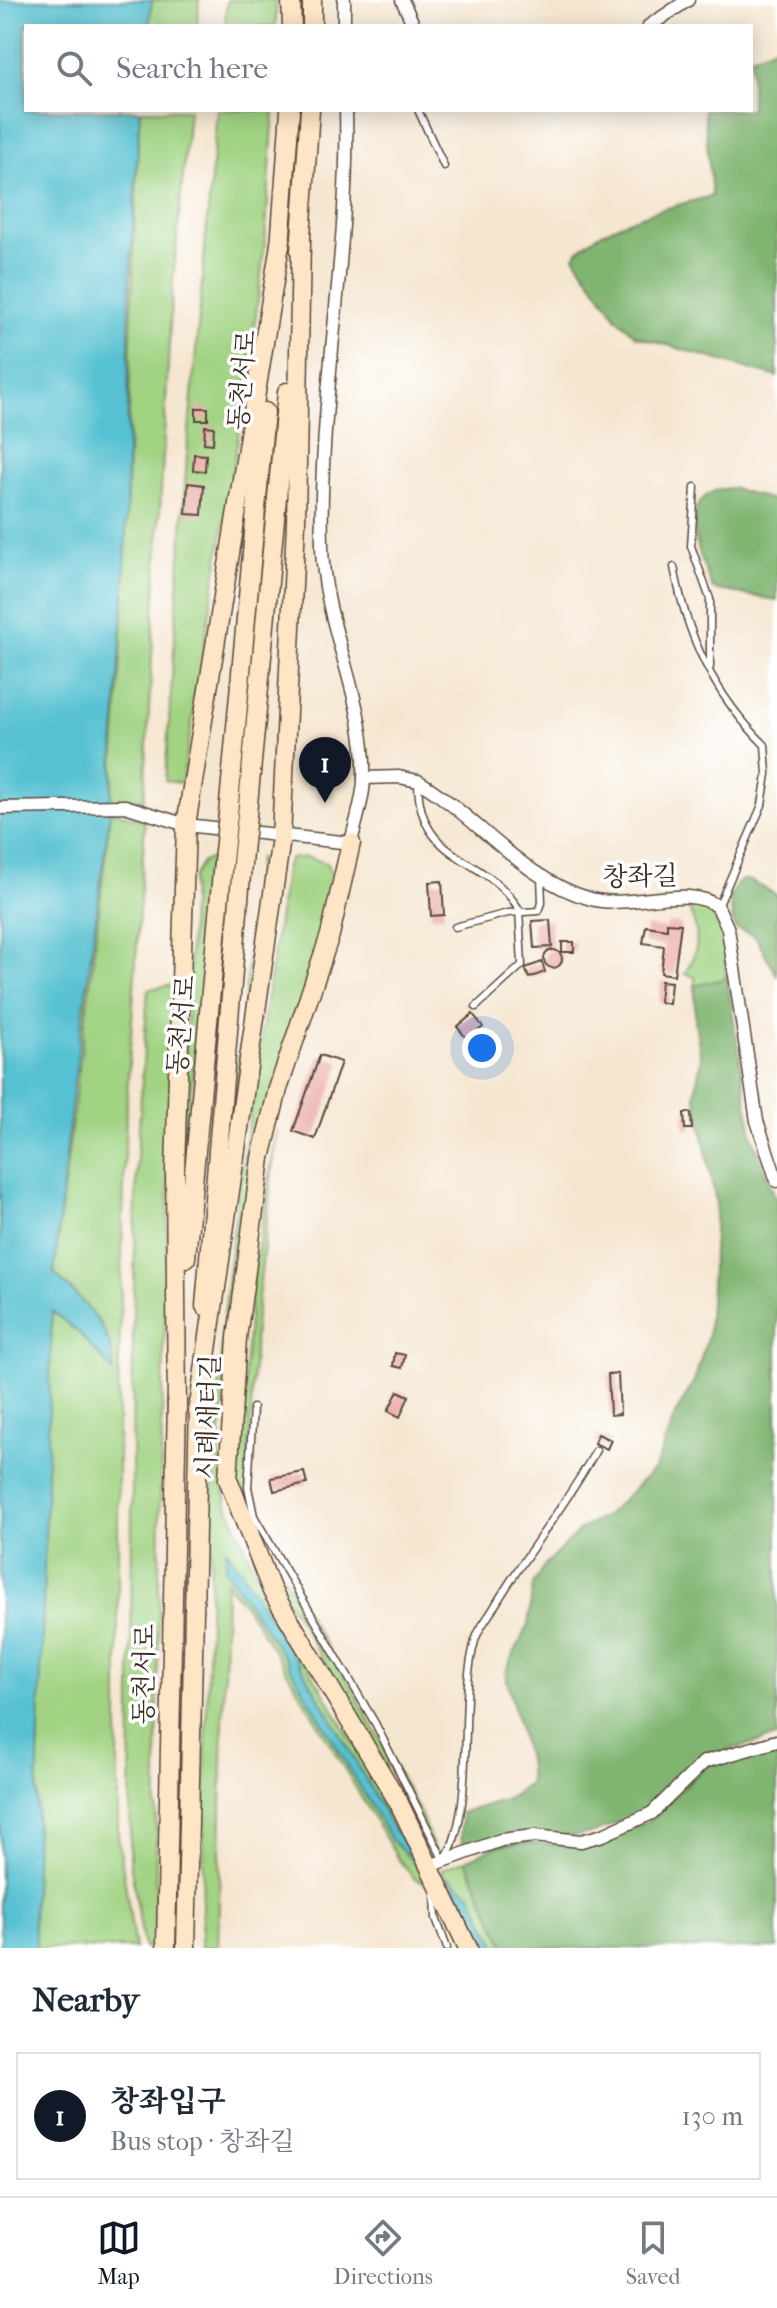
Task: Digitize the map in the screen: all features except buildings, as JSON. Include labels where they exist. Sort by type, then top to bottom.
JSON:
[{"type":"main road","points":[[291,0],[292,24]]},
{"type":"main road","points":[[312,0],[312,24]]},
{"type":"main road","name":"동천서로","points":[[166,1948],[177,1411],[190,1213],[281,238],[290,112]]},
{"type":"main road","name":"동천서로","points":[[186,1948],[198,1412],[217,1137],[301,240],[310,112]]},
{"type":"main road","points":[[177,1411],[175,1169],[186,825],[281,238]]},
{"type":"main road","points":[[198,1412],[281,838],[296,522],[301,240]]},
{"type":"main road","name":"시례새터길","points":[[351,843],[330,935],[278,1089],[261,1158],[237,1338],[227,1469],[231,1492],[272,1591],[437,1870],[468,1948]]},
{"type":"street","points":[[344,0],[344,24]]},
{"type":"street","points":[[402,0],[413,24]]},
{"type":"street","points":[[652,24],[688,0]]},
{"type":"street","points":[[0,808],[112,806],[137,809],[186,825],[281,838],[351,843],[364,778],[357,721],[321,543],[346,112]]},
{"type":"street","points":[[364,778],[399,777],[418,781]]},
{"type":"street","name":"창좌길","points":[[418,781],[541,876],[577,895],[610,903],[693,897],[718,907]]},
{"type":"street","points":[[718,907],[728,929],[757,1121],[776,1176]]},
{"type":"street","points":[[437,1870],[515,1838],[571,1841],[603,1835],[652,1813],[704,1762],[777,1741]]},
{"type":"lane","points":[[419,112],[444,166]]},
{"type":"lane","points":[[695,487],[691,546],[710,599],[709,671]]},
{"type":"lane","points":[[674,567],[682,610],[715,688],[738,719],[765,745],[767,774],[762,805],[718,907]]},
{"type":"lane","points":[[418,781],[421,808],[437,844],[481,869],[516,904],[520,913],[522,965],[476,1007]]},
{"type":"lane","points":[[455,927],[541,908],[541,876]]},
{"type":"lane","points":[[253,1408],[248,1487],[254,1516],[375,1723],[437,1870],[434,1909],[447,1948]]},
{"type":"lane","points":[[437,1870],[452,1847],[457,1821],[471,1662],[478,1632],[520,1561],[574,1491],[596,1450]]},
{"type":"green space","points":[[152,0],[199,0],[197,24],[149,24]]},
{"type":"green space","points":[[227,0],[276,0],[276,24],[225,24]]},
{"type":"green space","points":[[777,46],[777,377],[636,336],[617,318],[574,256],[586,244],[618,225],[712,196],[704,112],[753,112],[753,56]]},
{"type":"green space","points":[[140,112],[189,112],[172,291],[144,800],[129,801],[112,811],[145,821],[126,1111],[118,1396],[118,1837],[135,1948],[37,1948],[33,1924],[51,1311],[78,1332],[113,1369],[112,1354],[102,1328],[54,1273],[104,869],[117,724]]},
{"type":"green space","points":[[217,112],[274,112],[265,241],[250,364],[182,783],[165,781],[188,442]]},
{"type":"green space","points":[[733,488],[777,502],[777,600],[713,589],[707,575],[694,526],[696,512],[702,500],[714,491]]},
{"type":"green space","points":[[214,857],[187,1135],[183,1135],[192,879],[201,863]]},
{"type":"green space","points":[[307,857],[326,863],[336,881],[323,934],[252,1158],[238,1251],[219,1453],[227,1504],[264,1592],[402,1825],[415,1855],[391,1825],[279,1630],[227,1550],[226,1569],[284,1657],[392,1841],[420,1868],[426,1884],[414,1878],[398,1859],[291,1678],[247,1608],[226,1582],[218,1948],[201,1948],[212,1498],[223,1325],[233,1231],[286,866],[290,859]]},
{"type":"green space","points":[[258,858],[270,860],[226,1181]]},
{"type":"green space","points":[[742,880],[749,880],[777,895],[777,975],[755,936],[735,928],[731,896]]},
{"type":"green space","points":[[689,907],[706,910],[719,926],[727,978],[695,986],[695,977],[685,974],[694,956],[697,940]]},
{"type":"green space","points":[[727,978],[752,1135],[777,1202],[777,1737],[728,1750],[660,1802],[593,1833],[462,1849],[461,1813],[507,1799],[529,1784],[529,1766],[505,1672],[528,1625],[533,1584],[544,1566],[580,1530],[608,1514],[655,1468],[674,1418],[695,1379],[708,1335],[716,1203],[695,1094],[701,1058],[695,1022],[695,986]]},
{"type":"green space","points":[[174,985],[160,1496],[155,1948],[144,1948],[130,1861],[137,1157],[148,989]]},
{"type":"green space","points":[[277,1129],[255,1326],[247,1497],[269,1552],[353,1690],[420,1813],[435,1851],[431,1850],[389,1770],[278,1585],[237,1481],[251,1291]]},
{"type":"green space","points":[[777,1746],[777,1948],[506,1948],[466,1860],[497,1846],[526,1843],[580,1846],[650,1820],[707,1765]]},
{"type":"green space","points":[[466,1860],[506,1948],[497,1948],[471,1894],[452,1888],[466,1903],[486,1948],[477,1948],[442,1869]]},
{"type":"water","points":[[0,0],[152,0],[149,24],[24,24],[24,112],[140,112],[130,278],[125,579],[110,811],[71,1107],[54,1273],[95,1316],[108,1341],[113,1371],[78,1332],[52,1311],[33,1924],[37,1948],[0,1948]]},
{"type":"water","points":[[226,1549],[291,1650],[390,1823],[420,1868],[392,1841],[284,1657],[226,1570]]},
{"type":"water","points":[[448,1877],[471,1894],[497,1948],[486,1948],[466,1903]]},
{"type":"place","name":"창좌입구","points":[[325,803]]}]
